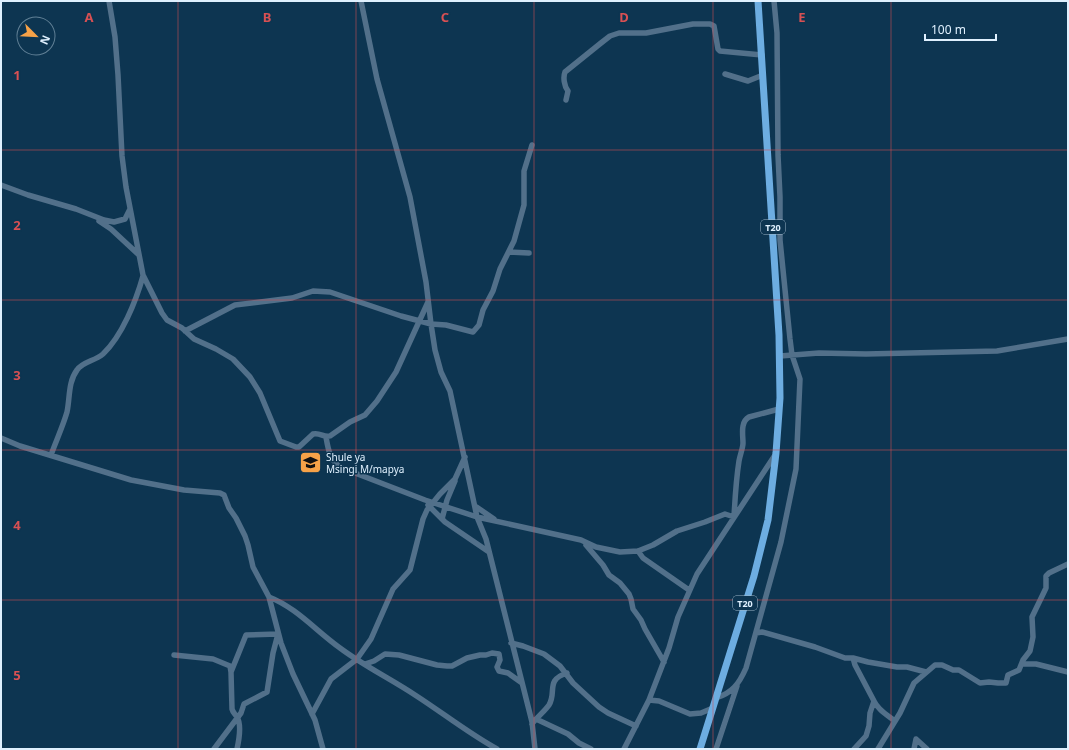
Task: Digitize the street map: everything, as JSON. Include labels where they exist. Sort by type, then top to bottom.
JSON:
[{"type":"main road","name":"T20","points":[[700,749],[754,576],[768,520],[780,409],[780,356],[758,1]]},
{"type":"street","points":[[109,1],[117,60],[124,170],[143,275],[164,317],[194,338],[233,359],[250,377],[256,385],[280,441],[297,447],[301,446],[314,433],[326,437],[330,436],[350,422],[365,415],[377,401],[396,372],[428,302]]},
{"type":"street","points":[[361,1],[377,79],[410,197],[414,225],[426,282],[430,324],[438,364],[450,391],[477,517],[489,552],[532,724],[535,749]]},
{"type":"street","points":[[716,749],[737,686],[746,668],[781,542],[796,470],[800,379],[792,355],[780,240],[777,33],[774,1]]},
{"type":"street","points":[[566,100],[568,90],[566,88],[564,77],[565,72],[610,36],[619,33],[646,32],[689,24],[710,24],[714,26],[718,49],[720,51],[762,55]]},
{"type":"street","points":[[725,74],[748,81],[763,75]]},
{"type":"street","points":[[185,331],[235,305],[292,298],[321,291],[330,292],[393,314],[430,324],[446,325],[472,332],[475,331],[479,325],[483,310],[493,291],[500,269],[514,240],[524,205],[524,171],[532,145]]},
{"type":"street","points":[[1,185],[76,209],[104,220],[114,222],[125,219],[130,208]]},
{"type":"street","points":[[92,216],[112,228],[139,254]]},
{"type":"street","points":[[509,252],[529,253]]},
{"type":"street","points":[[51,455],[67,411],[69,392],[77,370],[80,366],[101,356],[114,341],[136,297],[143,275]]},
{"type":"street","points":[[780,356],[819,353],[866,354],[997,350],[1068,339]]},
{"type":"street","points":[[734,517],[735,491],[740,452],[743,444],[743,430],[746,420],[749,417],[780,409]]},
{"type":"street","points":[[326,437],[330,456],[338,466],[425,500],[442,519],[489,552]]},
{"type":"street","points":[[1,438],[20,446],[94,470],[141,483],[222,493],[245,536],[253,567],[269,597],[278,634],[293,674],[312,714],[323,749]]},
{"type":"street","points":[[624,749],[649,700],[664,662],[678,617],[697,574],[776,454]]},
{"type":"street","points":[[442,519],[445,506],[464,457]]},
{"type":"street","points":[[312,714],[331,679],[357,659],[377,627],[393,589],[410,570],[423,519],[431,505],[455,478]]},
{"type":"street","points":[[431,505],[445,506],[477,517],[581,540],[596,547],[620,552],[638,552],[677,531],[722,515],[729,514],[734,517]]},
{"type":"street","points":[[475,506],[500,522]]},
{"type":"street","points":[[581,540],[590,549],[609,575],[620,583],[629,594],[632,599],[633,609],[641,620],[645,630],[664,662]]},
{"type":"street","points":[[638,552],[643,558],[689,590]]},
{"type":"street","points":[[878,749],[908,699],[914,683],[935,665],[942,665],[954,670],[960,670],[980,683],[1006,683],[1008,675],[1019,670],[1031,649],[1033,637],[1032,617],[1046,588],[1046,576],[1068,564]]},
{"type":"street","points":[[269,597],[294,610],[341,649],[392,682],[414,694],[471,734],[497,749]]},
{"type":"street","points":[[756,633],[762,632],[815,647],[845,658],[853,658],[897,667],[908,667],[926,672]]},
{"type":"street","points":[[231,672],[246,635],[278,634]]},
{"type":"street","points":[[214,749],[238,718],[243,710],[244,704],[267,692],[273,653],[278,634]]},
{"type":"street","points":[[511,643],[544,654],[560,666],[567,673],[573,683],[599,707],[613,716],[636,726]]},
{"type":"street","points":[[365,664],[374,661],[385,654],[399,655],[437,665],[452,666],[467,658],[480,654],[486,655],[492,653],[499,654],[499,671],[508,673],[522,683]]},
{"type":"street","points":[[174,655],[217,661],[230,666],[232,709],[233,713],[238,718],[240,728],[237,749]]},
{"type":"street","points":[[853,658],[855,665],[876,705],[895,722]]},
{"type":"street","points":[[1022,664],[1036,664],[1068,672]]},
{"type":"street","points":[[532,724],[550,703],[552,687],[555,681],[567,673]]},
{"type":"street","points":[[716,698],[725,695],[737,686]]},
{"type":"street","points":[[649,700],[659,701],[690,714],[701,713],[713,708]]},
{"type":"street","points":[[854,749],[866,736],[869,726],[870,713],[874,701]]},
{"type":"street","points":[[536,719],[563,731],[591,749]]},
{"type":"street","points":[[914,749],[916,739],[927,749]]},
{"type":"place","name":"Shule ya Msingi M/mapya","points":[[310,463]]}]
